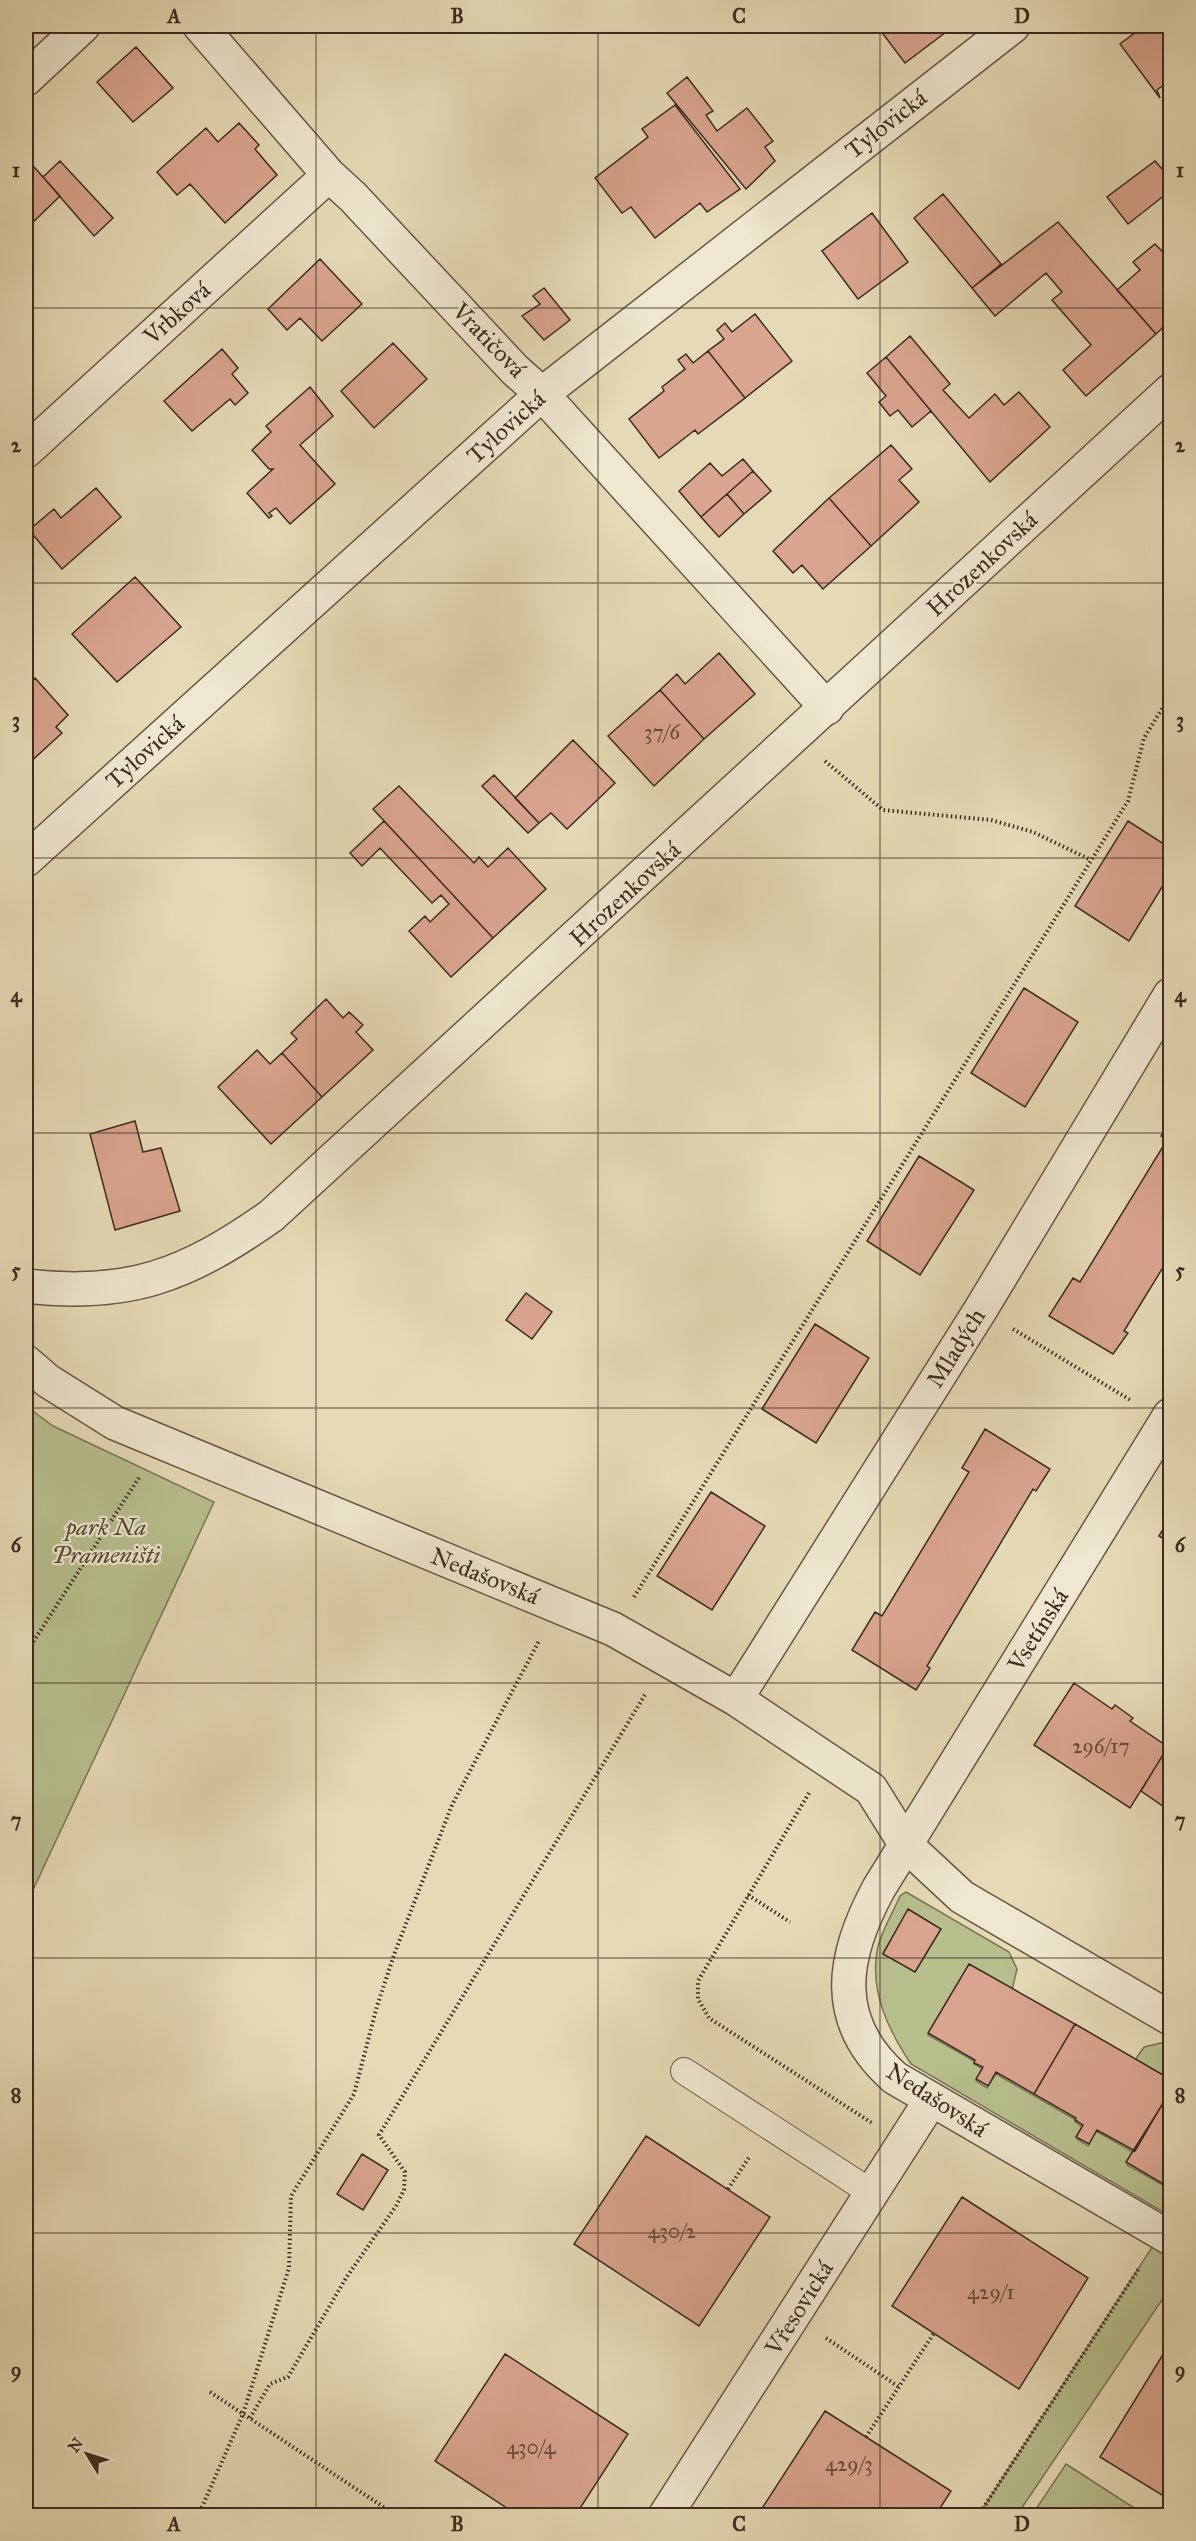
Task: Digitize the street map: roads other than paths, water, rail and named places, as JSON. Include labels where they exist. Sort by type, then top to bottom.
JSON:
[{"type":"street","points":[[26,79],[83,26]]},
{"type":"street","name":"Vratičová","points":[[200,26],[329,175],[353,197],[515,370],[542,394],[827,708]]},
{"type":"street","name":"Tylovická","points":[[26,860],[542,394],[1013,26]]},
{"type":"street","name":"Vrbková","points":[[26,451],[329,175]]},
{"type":"street","name":"Hrozenkovská","points":[[26,1286],[67,1290],[141,1283],[206,1259],[271,1216],[1170,391]]},
{"type":"street","name":"Mladých","points":[[736,1699],[981,1309],[1169,999]]},
{"type":"street","name":"Nedašovská","points":[[26,1362],[48,1381],[115,1423],[614,1629],[666,1658],[736,1699],[871,1789],[906,1845],[962,1897],[1170,2018]]},
{"type":"street","name":"Vsetínská","points":[[906,1845],[1168,1419]]},
{"type":"street","name":"Nedašovská","points":[[906,1845],[864,1916],[848,1965],[849,2001],[860,2034],[881,2066],[931,2100],[1166,2236]]},
{"type":"street","name":"Vřesovická","points":[[665,2516],[931,2100]]},
{"type":"lane","points":[[684,2071],[872,2193]]},
{"type":"park label","name":"park Na Prameništi","points":[[106,1541]]}]
